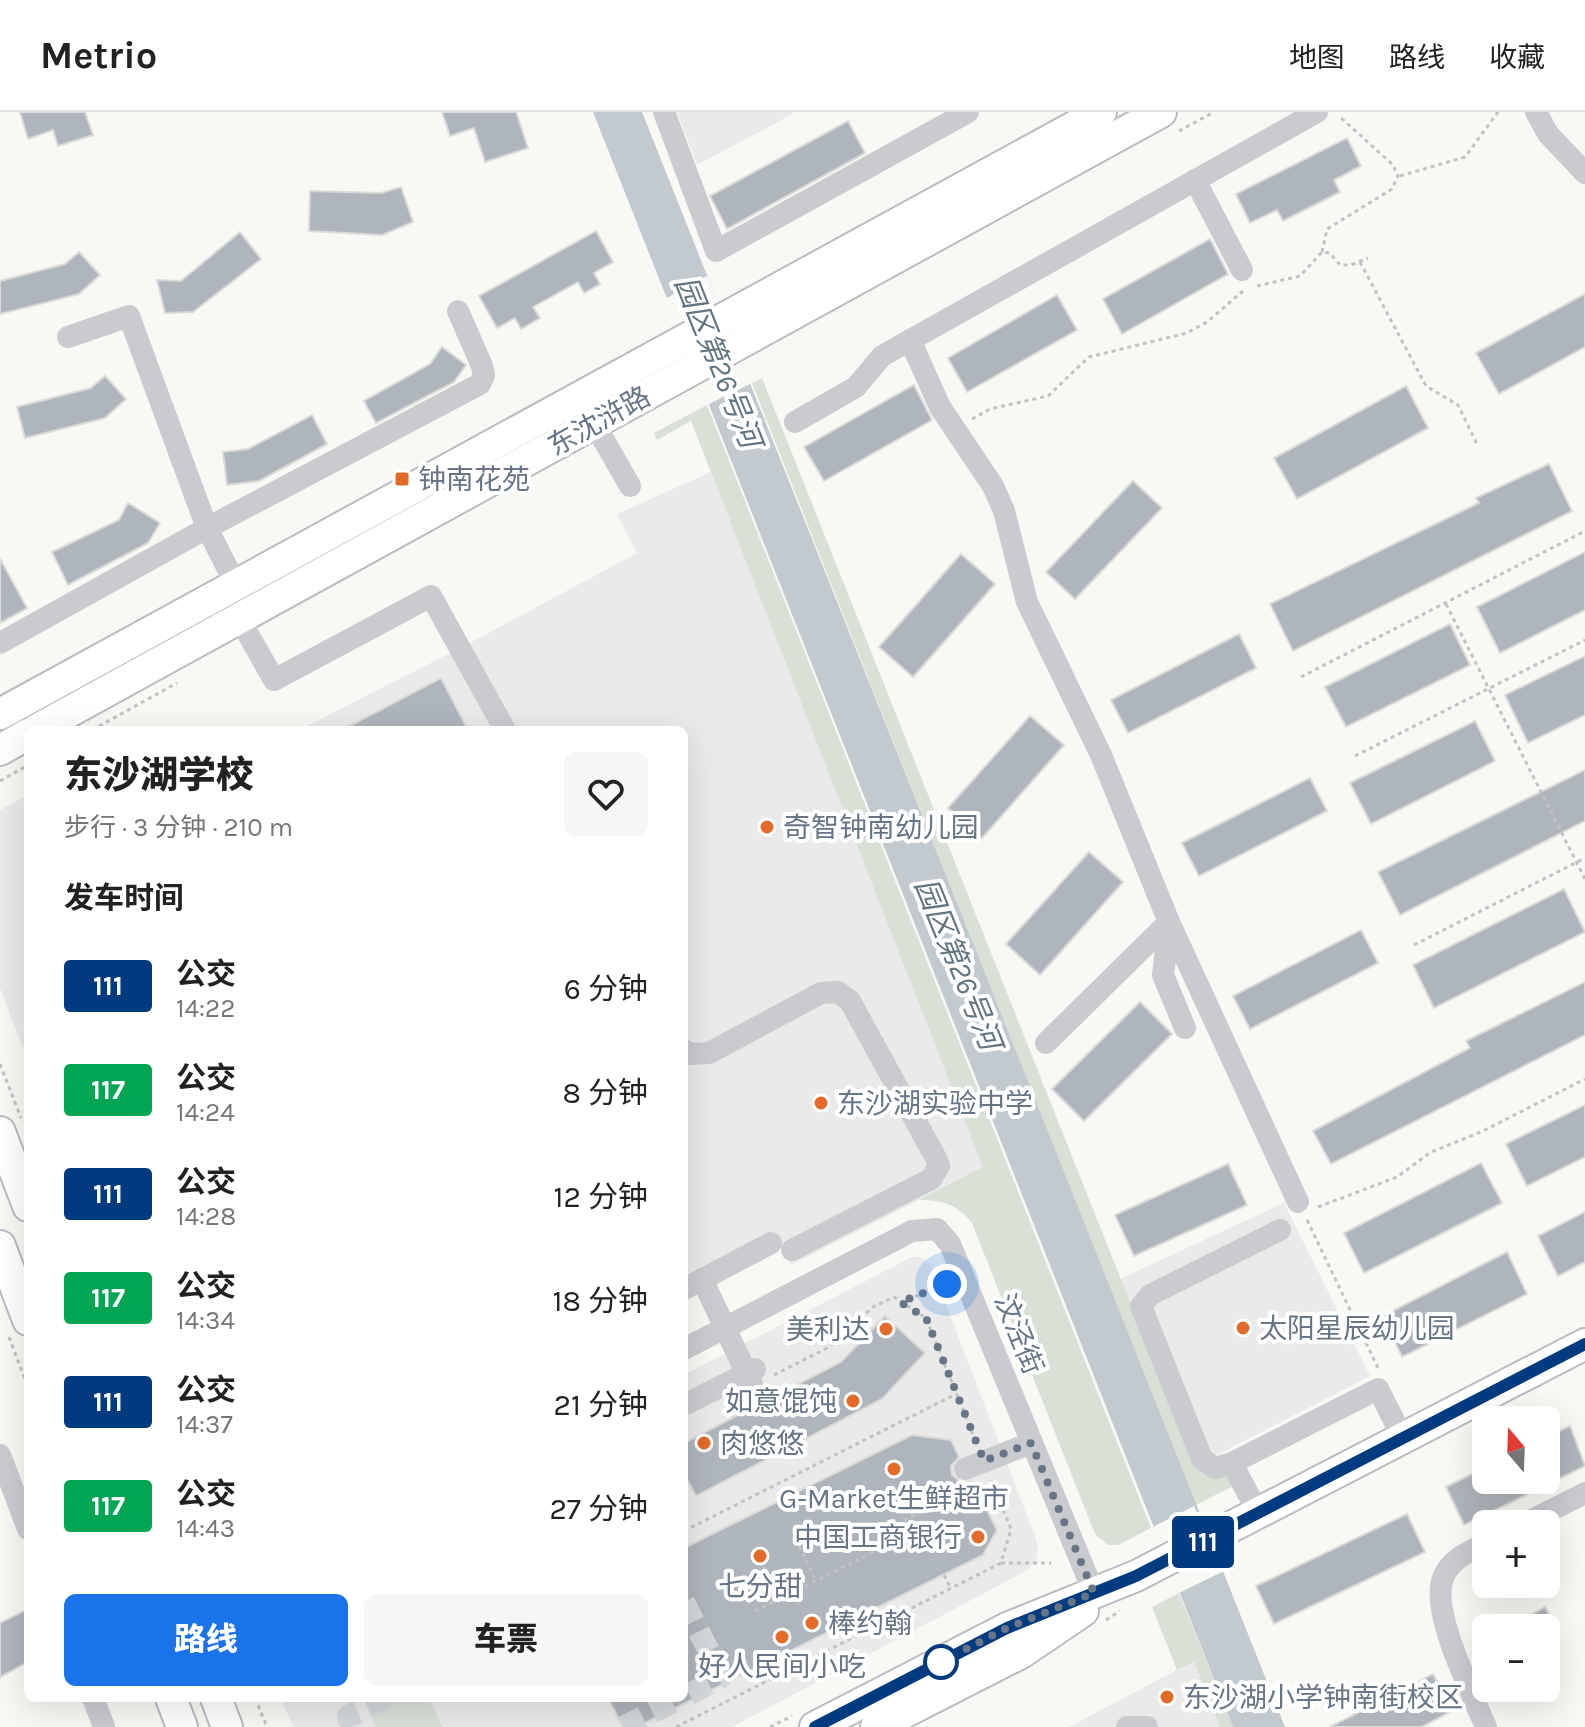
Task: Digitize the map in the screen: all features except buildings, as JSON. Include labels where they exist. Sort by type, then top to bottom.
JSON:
[{"type":"main road","name":"东沈浒路","points":[[0,714],[1101,112]]},
{"type":"main road","name":"东沈浒路","points":[[43,726],[1161,112]]},
{"type":"main road","points":[[0,750],[24,736]]},
{"type":"main road","points":[[11,1127],[24,1187]]},
{"type":"main road","points":[[0,1246],[17,1324]]},
{"type":"main road","points":[[815,1727],[1007,1628],[1136,1576],[1585,1344]]},
{"type":"main road","points":[[876,1727],[1021,1653],[1136,1576]]},
{"type":"main road","points":[[173,1702],[182,1727]]},
{"type":"main road","points":[[218,1702],[227,1727]]},
{"type":"street","points":[[664,112],[716,251],[968,112]]},
{"type":"street","points":[[795,422],[856,387],[872,364],[910,340],[1317,112]]},
{"type":"street","points":[[1536,112],[1548,134],[1585,173]]},
{"type":"street","points":[[1195,180],[1242,270]]},
{"type":"street","points":[[0,643],[207,528],[480,384],[484,375],[482,366],[458,311]]},
{"type":"street","points":[[68,337],[129,316],[207,528],[236,585]]},
{"type":"street","points":[[910,340],[940,407],[993,486],[1004,511],[1027,602],[1101,755],[1169,922],[1300,1207]]},
{"type":"street","points":[[594,423],[630,486]]},
{"type":"street","points":[[239,618],[274,680],[431,596],[503,726]]},
{"type":"street","points":[[1169,922],[1163,975],[1185,1028]]},
{"type":"street","points":[[1046,1043],[1169,922]]},
{"type":"street","points":[[688,1053],[709,1053],[821,993],[838,992],[850,1001],[939,1166],[931,1179],[693,1284],[727,1327],[751,1376]]},
{"type":"street","name":"汶泾街","points":[[688,1347],[912,1231],[937,1229],[950,1244],[1094,1593]]},
{"type":"street","points":[[1280,1230],[1150,1295],[1141,1306],[1202,1459],[1215,1468],[1232,1463],[1378,1389],[1403,1438]]},
{"type":"street","points":[[688,1403],[751,1376]]},
{"type":"street","points":[[688,1416],[751,1376]]},
{"type":"street","points":[[975,1465],[1031,1443]]},
{"type":"street","points":[[0,1455],[24,1518]]},
{"type":"street","points":[[1232,1463],[1258,1513]]},
{"type":"street","points":[[1552,1510],[1585,1493]]},
{"type":"street","points":[[1472,1550],[1455,1559],[1443,1578],[1440,1601],[1445,1623],[1486,1727]]},
{"type":"street","points":[[95,1702],[104,1727]]},
{"type":"street","points":[[1127,1727],[1147,1727]]},
{"type":"path","points":[[1398,176],[1465,157],[1498,112]]},
{"type":"path","points":[[962,425],[990,409],[1048,396],[1089,357],[1187,333],[1248,288],[1300,276],[1322,252],[1327,229],[1392,189],[1398,176],[1393,165],[1339,116]]},
{"type":"path","points":[[1322,252],[1330,253],[1340,265],[1368,258]]},
{"type":"path","points":[[1360,262],[1426,386],[1458,405],[1477,444]]},
{"type":"path","points":[[1301,677],[1585,531]]},
{"type":"path","points":[[1446,603],[1585,879]]},
{"type":"path","points":[[1355,756],[1585,640]]},
{"type":"path","points":[[0,781],[24,767]]},
{"type":"path","points":[[1414,945],[1585,858]]},
{"type":"path","points":[[0,1064],[11,1127]]},
{"type":"path","points":[[1379,1372],[1300,1207],[1397,1177],[1431,1152],[1483,1131],[1585,1079]]},
{"type":"path","points":[[900,1302],[947,1284]]},
{"type":"path","points":[[751,1376],[829,1347],[873,1307],[894,1297],[926,1318],[957,1394],[975,1465],[1011,1529],[1001,1563]]},
{"type":"path","points":[[17,1324],[24,1364]]},
{"type":"path","points":[[688,1529],[957,1394]]},
{"type":"path","points":[[900,1512],[912,1507]]},
{"type":"path","points":[[904,1520],[915,1515]]},
{"type":"path","points":[[755,1611],[922,1528]]},
{"type":"path","points":[[799,1546],[816,1581]]},
{"type":"path","points":[[676,1727],[1001,1563],[1051,1563]]},
{"type":"path","points":[[764,1567],[778,1594]]},
{"type":"path","points":[[769,1577],[778,1573]]},
{"type":"path","points":[[944,1575],[951,1589]]},
{"type":"path","points":[[774,1585],[782,1581]]},
{"type":"path","points":[[257,1702],[267,1727]]},
{"type":"shaded area","points":[[677,112],[792,112],[793,114],[697,165]]},
{"type":"shaded area","points":[[762,378],[1195,1465],[1205,1474],[1227,1475],[1233,1486],[1194,1506],[752,383]]},
{"type":"shaded area","points":[[707,405],[1151,1528],[1118,1545],[1108,1545],[1095,1534],[972,1223],[961,1211],[948,1204],[919,1200],[983,1167],[691,421],[657,440],[654,433]]},
{"type":"shaded area","points":[[711,472],[984,1167],[791,1265],[774,1232],[688,1276],[688,726],[307,726],[637,553],[617,514]]},
{"type":"shaded area","points":[[24,797],[24,1051],[0,988],[0,810]]},
{"type":"shaded area","name":"太阳星辰幼儿园","points":[[1284,1203],[1370,1376],[1195,1466],[1120,1279]]},
{"type":"shaded area","points":[[912,1257],[920,1257],[931,1266],[1035,1536],[1038,1548],[1036,1562],[1024,1572],[732,1727],[293,1727],[283,1702],[688,1702],[688,1373]]},
{"type":"shaded area","points":[[1179,1593],[1233,1727],[1220,1727],[1194,1662],[1177,1670],[1152,1607]]},
{"type":"shaded area","name":"东沙湖小学钟南街校区","points":[[1194,1662],[1220,1727],[1069,1727],[1177,1670]]},
{"type":"shaded area","points":[[431,1702],[442,1727],[376,1727],[366,1704]]},
{"type":"water","name":"园区第26号河","points":[[593,112],[642,112],[1285,1727],[1233,1727]]},
{"type":"pier","points":[[707,276],[752,383],[707,405],[665,299]]},
{"type":"pier","points":[[1194,1506],[1222,1572],[1179,1593],[1151,1528]]},
{"type":"tunnel","points":[[688,1610],[722,1677],[688,1695]]},
{"type":"tunnel","points":[[352,1727],[348,1716],[378,1702]]},
{"type":"tunnel","points":[[623,1727],[673,1702]]},
{"type":"bus line","name":"111","points":[[815,1727],[1007,1628],[1136,1576],[1585,1344]]},
{"type":"place","name":"钟南花苑","points":[[402,479]]},
{"type":"place","name":"奇智钟南幼儿园","points":[[767,827]]},
{"type":"place","name":"东沙湖实验中学","points":[[821,1103]]},
{"type":"place","name":"太阳星辰幼儿园","points":[[1243,1328]]},
{"type":"place","name":"美利达","points":[[886,1329]]},
{"type":"place","name":"如意馄饨","points":[[853,1401]]},
{"type":"place","name":"肉悠悠","points":[[704,1443]]},
{"type":"place","name":"G-Market生鲜超市","points":[[894,1469]]},
{"type":"place","name":"中国工商银行","points":[[978,1537]]},
{"type":"place","name":"七分甜","points":[[760,1556]]},
{"type":"place","name":"棒约翰","points":[[812,1623]]},
{"type":"place","name":"好人民间小吃","points":[[782,1637]]},
{"type":"place","name":"东沙湖小学钟南街校区","points":[[1167,1697]]},
{"type":"route","points":[[941,1662],[1007,1628],[1094,1593],[1031,1443],[984,1461],[926,1318],[900,1302],[947,1284]]}]
